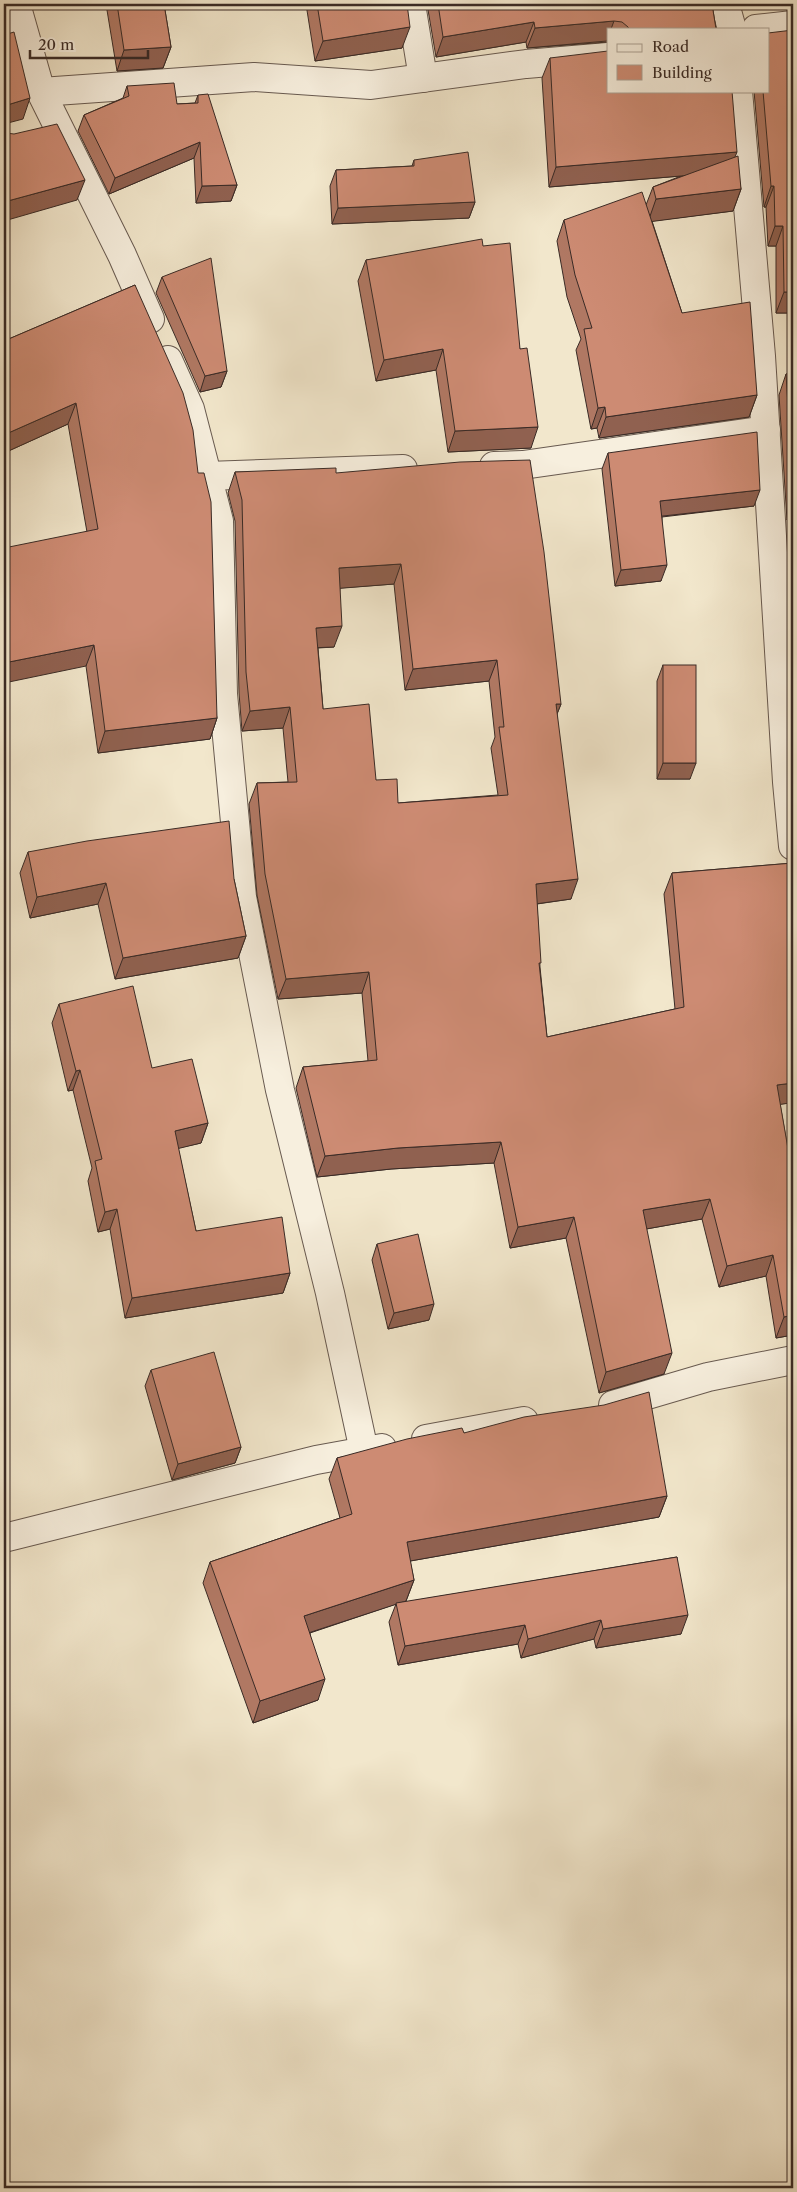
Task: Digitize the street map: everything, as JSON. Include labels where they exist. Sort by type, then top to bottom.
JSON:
[{"type":"street","points":[[16,4],[41,92],[122,255],[190,409],[219,521],[223,694],[242,897],[280,1090],[330,1293],[364,1451]]},
{"type":"street","points":[[411,4],[423,78]]},
{"type":"street","points":[[726,4],[732,28]]},
{"type":"street","points":[[765,28],[793,25]]},
{"type":"street","points":[[41,92],[254,77],[371,85],[526,64],[607,57]]},
{"type":"street","points":[[738,92],[766,430],[787,782],[793,846]]},
{"type":"street","points":[[31,133],[58,127]]},
{"type":"street","points":[[474,466],[523,465],[766,430]]},
{"type":"street","points":[[207,476],[424,468]]},
{"type":"street","points":[[584,1412],[708,1378],[793,1360]]},
{"type":"street","points":[[4,1538],[316,1460],[486,1427],[545,1418]]},
{"type":"building","points":[[117,4],[164,4],[171,47],[124,50]]},
{"type":"building","points":[[317,4],[407,4],[410,27],[323,41]]},
{"type":"building","points":[[438,4],[712,4],[716,28],[628,28],[622,22],[614,21],[535,28],[534,22],[443,37]]},
{"type":"building","points":[[793,30],[793,292],[784,292],[783,226],[775,226],[774,186],[771,186],[763,92],[770,92],[770,33]]},
{"type":"building","points":[[14,32],[30,98],[4,106],[4,35]]},
{"type":"building","points":[[607,51],[607,92],[732,92],[737,152],[556,167],[550,58]]},
{"type":"building","points":[[174,83],[177,104],[198,103],[198,95],[208,94],[237,185],[202,186],[200,142],[115,178],[84,115],[129,96],[127,86]]},
{"type":"building","points":[[57,124],[85,180],[4,202],[4,131],[14,134]]},
{"type":"building","points":[[468,152],[475,202],[338,208],[336,170],[414,166],[414,160]]},
{"type":"building","points":[[738,156],[741,189],[656,199],[653,187]]},
{"type":"building","points":[[642,192],[682,313],[750,302],[757,395],[606,417],[605,407],[598,408],[584,329],[592,328],[575,275],[564,220]]},
{"type":"building","points":[[482,239],[483,246],[510,243],[520,349],[527,348],[538,427],[455,431],[443,349],[384,360],[366,260]]},
{"type":"building","points":[[211,258],[227,371],[205,376],[162,277]]},
{"type":"building","points":[[135,285],[183,393],[193,430],[198,473],[204,473],[211,502],[217,718],[105,731],[94,645],[4,663],[4,548],[98,529],[76,403],[6,434],[4,431],[4,341]]},
{"type":"building","points":[[786,374],[793,374],[793,485]]},
{"type":"building","points":[[757,432],[760,490],[660,501],[667,565],[621,570],[608,453]]},
{"type":"building","points":[[530,460],[544,552],[561,704],[556,704],[578,879],[536,884],[541,963],[539,963],[547,1037],[684,1007],[672,873],[793,863],[793,1083],[777,1085],[793,1178],[793,1315],[784,1317],[773,1255],[727,1266],[710,1199],[643,1210],[672,1353],[606,1372],[574,1217],[518,1227],[501,1142],[398,1148],[325,1156],[303,1067],[377,1060],[369,972],[286,979],[265,874],[257,783],[297,782],[290,707],[250,711],[246,672],[242,500],[235,472],[336,468],[336,473],[460,462]],"holes":[[[401,564],[413,669],[497,660],[504,727],[499,727],[508,795],[398,803],[397,779],[376,780],[369,704],[323,709],[316,628],[342,626],[339,568]]]},
{"type":"building","points":[[663,665],[696,665],[696,763],[663,763]]},
{"type":"building","points":[[229,821],[234,879],[246,936],[123,958],[106,883],[37,897],[28,852],[87,841]]},
{"type":"building","points":[[133,986],[152,1068],[192,1059],[208,1123],[175,1131],[196,1231],[282,1217],[290,1273],[132,1298],[117,1209],[105,1212],[95,1161],[102,1159],[80,1070],[76,1071],[59,1004]]},
{"type":"building","points":[[418,1234],[434,1304],[394,1313],[377,1244]]},
{"type":"building","points":[[214,1352],[241,1447],[178,1464],[151,1370]]},
{"type":"building","points":[[649,1392],[667,1496],[407,1542],[414,1580],[304,1616],[325,1679],[260,1701],[210,1562],[352,1514],[337,1458],[407,1439],[462,1428],[464,1433],[524,1417],[604,1405]]},
{"type":"building","points":[[677,1557],[688,1615],[603,1629],[601,1620],[528,1639],[525,1625],[405,1646],[396,1603]]}]
